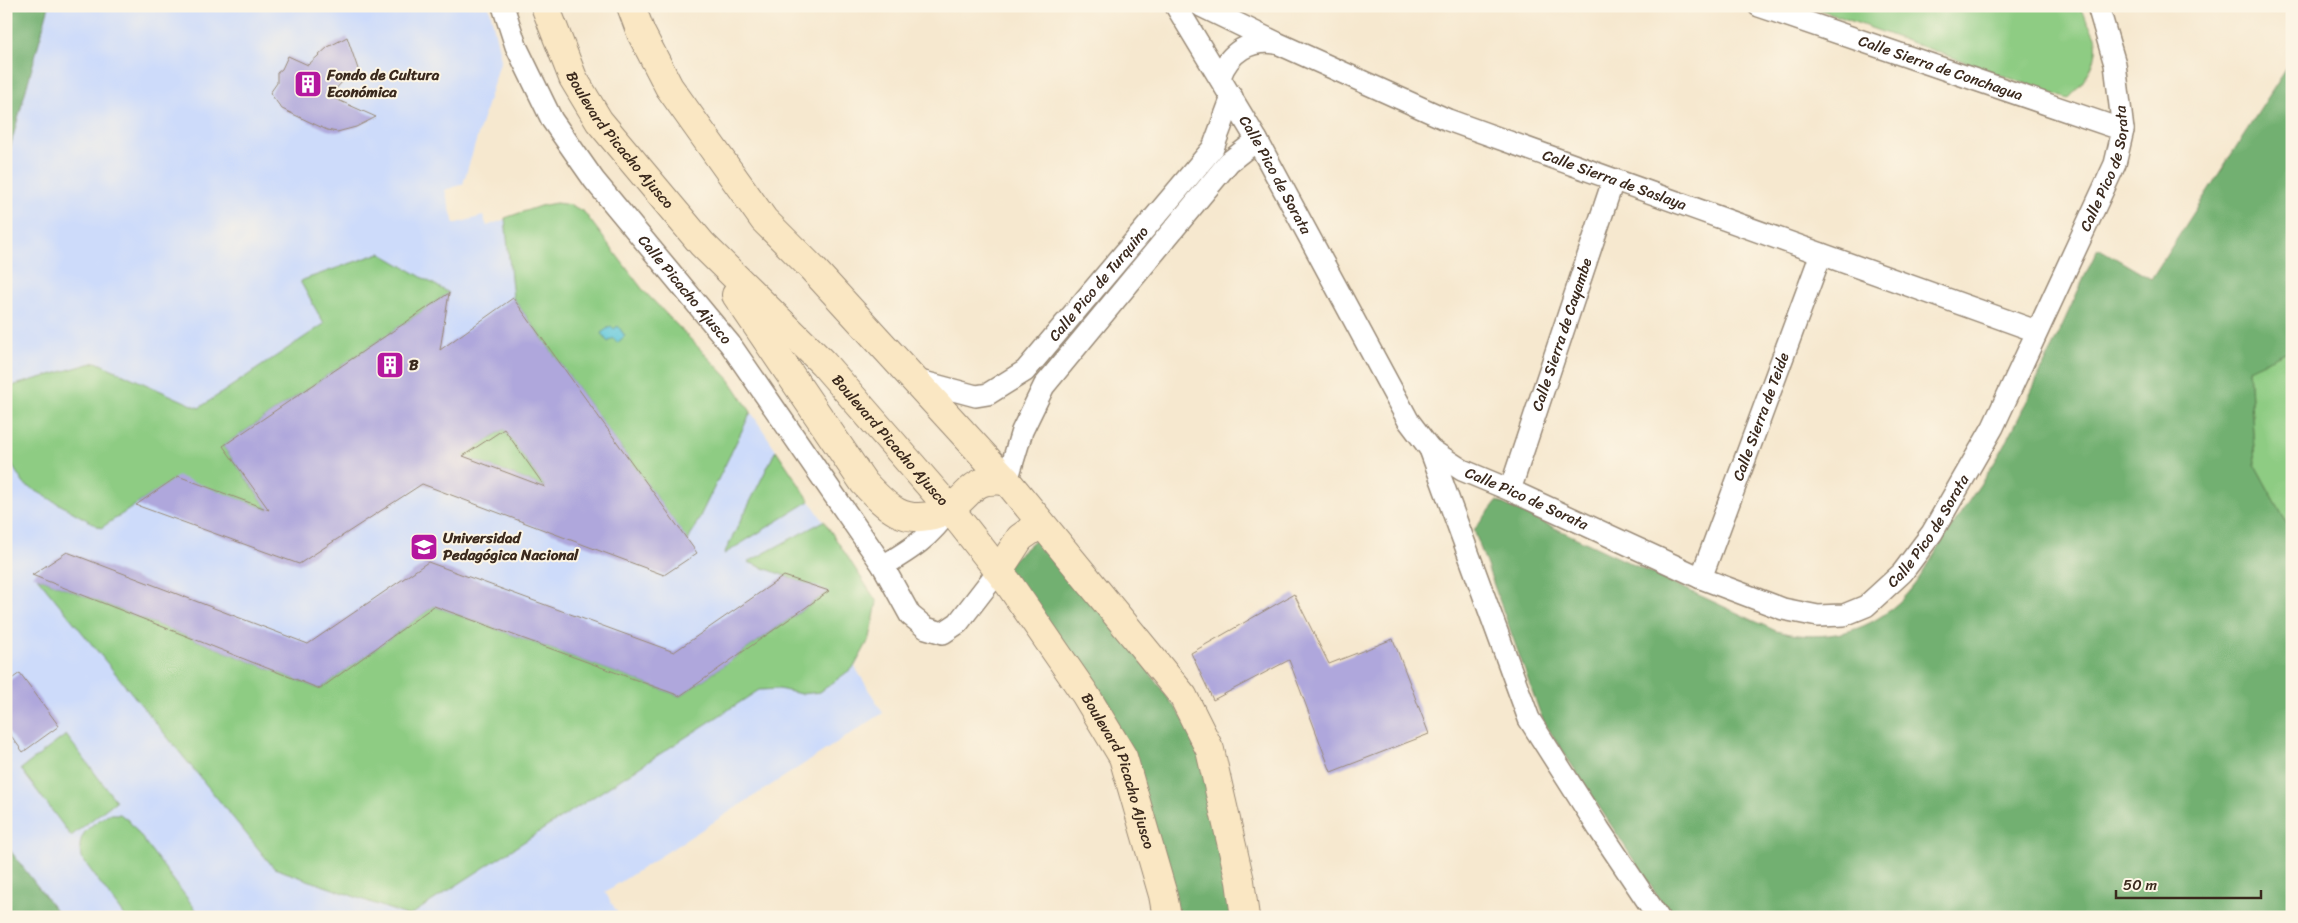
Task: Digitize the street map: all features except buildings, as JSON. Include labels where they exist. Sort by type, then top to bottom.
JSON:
[{"type":"main road","name":"Boulevard Picacho Ajusco","points":[[545,6],[573,78],[599,121],[702,244],[823,363],[950,509],[999,570],[1085,694],[1124,757],[1163,895],[1167,917]]},
{"type":"main road","points":[[631,6],[641,33],[669,87],[764,220],[812,268],[1007,481],[1183,696],[1210,750],[1240,880],[1246,917]]},
{"type":"main road","points":[[702,244],[864,483],[886,506],[906,517],[926,517],[950,509],[974,486],[991,480],[1007,481]]},
{"type":"main road","points":[[999,570],[1020,538],[1042,523]]},
{"type":"street","name":"Calle Picacho Ajusco","points":[[503,6],[516,46],[552,120],[594,180],[730,344],[883,566],[910,615],[926,628],[943,633],[958,623],[999,570]]},
{"type":"street","name":"Calle Pico de Sorata","points":[[1176,6],[1257,140],[1408,420],[1430,449],[1529,719],[1599,830],[1658,917]]},
{"type":"street","name":"Calle Sierra de Saslaya","points":[[1201,6],[1277,43],[1448,120],[1613,181],[2036,331]]},
{"type":"street","name":"Calle Sierra de Conchagua","points":[[1759,6],[2122,130]]},
{"type":"street","name":"Calle Pico de Sorata","points":[[1430,449],[1462,470],[1510,490],[1701,578],[1783,609],[1818,616],[1844,615],[1866,606],[1902,573],[1932,533],[1993,427],[2115,164],[2122,130],[2114,64],[2098,6]]},
{"type":"street","points":[[1220,77],[1228,60],[1242,48],[1259,42],[1277,43]]},
{"type":"street","name":"Calle Pico de Turquino","points":[[916,380],[976,396],[988,394],[1025,371],[1213,148],[1232,98]]},
{"type":"street","name":"Calle Pico de Turquino","points":[[1007,481],[1022,432],[1044,386],[1053,373],[1229,162],[1257,140]]},
{"type":"street","name":"Calle Sierra de Cayambe","points":[[1510,490],[1613,181]]},
{"type":"street","name":"Calle Sierra de Teide","points":[[1701,578],[1821,254]]},
{"type":"street","points":[[883,566],[917,546],[936,529],[950,509]]},
{"type":"shaded area","name":"Universidad Pedagógica Nacional","points":[[49,6],[489,6],[501,59],[463,184],[445,190],[454,224],[483,216],[487,226],[540,206],[556,203],[571,205],[584,212],[643,291],[729,379],[877,602],[870,638],[855,667],[883,713],[605,892],[620,917],[61,917],[6,845],[6,162]]},
{"type":"green space","points":[[6,6],[49,6],[6,162]]},
{"type":"green space","points":[[1810,6],[2079,6],[2095,37],[2096,54],[2085,79],[2068,99]]},
{"type":"green space","points":[[2292,60],[2292,349],[2249,369],[2255,465],[2292,533],[2292,917],[1671,917],[1543,721],[1474,530],[1497,501],[1776,631],[1806,636],[1821,636],[1850,631],[1877,619],[1908,593],[2001,451],[2031,392],[2098,248],[2151,279]]},
{"type":"green space","points":[[556,203],[571,205],[584,212],[643,290],[729,379],[751,412],[688,541],[513,298],[505,218],[540,206]]},
{"type":"green space","points":[[380,253],[449,293],[223,446],[269,510],[178,477],[101,528],[24,484],[6,456],[6,391],[15,385],[96,362],[199,408],[324,324],[300,281]]},
{"type":"green space","points":[[2292,349],[2292,533],[2255,465],[2249,368]]},
{"type":"green space","points":[[504,429],[545,487],[463,456]]},
{"type":"green space","points":[[776,450],[810,501],[724,554]]},
{"type":"green space","points":[[824,521],[877,602],[870,638],[854,667],[820,692],[801,694],[779,689],[759,690],[409,916],[274,868],[37,577],[320,689],[434,606],[680,696],[828,592],[748,562]]},
{"type":"green space","points":[[1047,529],[1206,751],[1244,917],[1167,917],[1125,754],[1004,568]]},
{"type":"green space","points":[[66,735],[116,801],[71,836],[21,769]]},
{"type":"green space","points":[[108,814],[120,814],[129,821],[196,910],[197,917],[125,917],[81,857],[81,842],[86,831]]},
{"type":"green space","points":[[6,845],[61,917],[6,917]]},
{"type":"water","points":[[611,326],[614,329],[618,326],[625,336],[617,343],[613,338],[608,342],[601,333]]},
{"type":"place","name":"Fondo de Cultura Económica","points":[[308,84]]},
{"type":"place","name":"B","points":[[390,365]]},
{"type":"place","name":"Universidad Pedagógica Nacional","points":[[424,547]]}]
